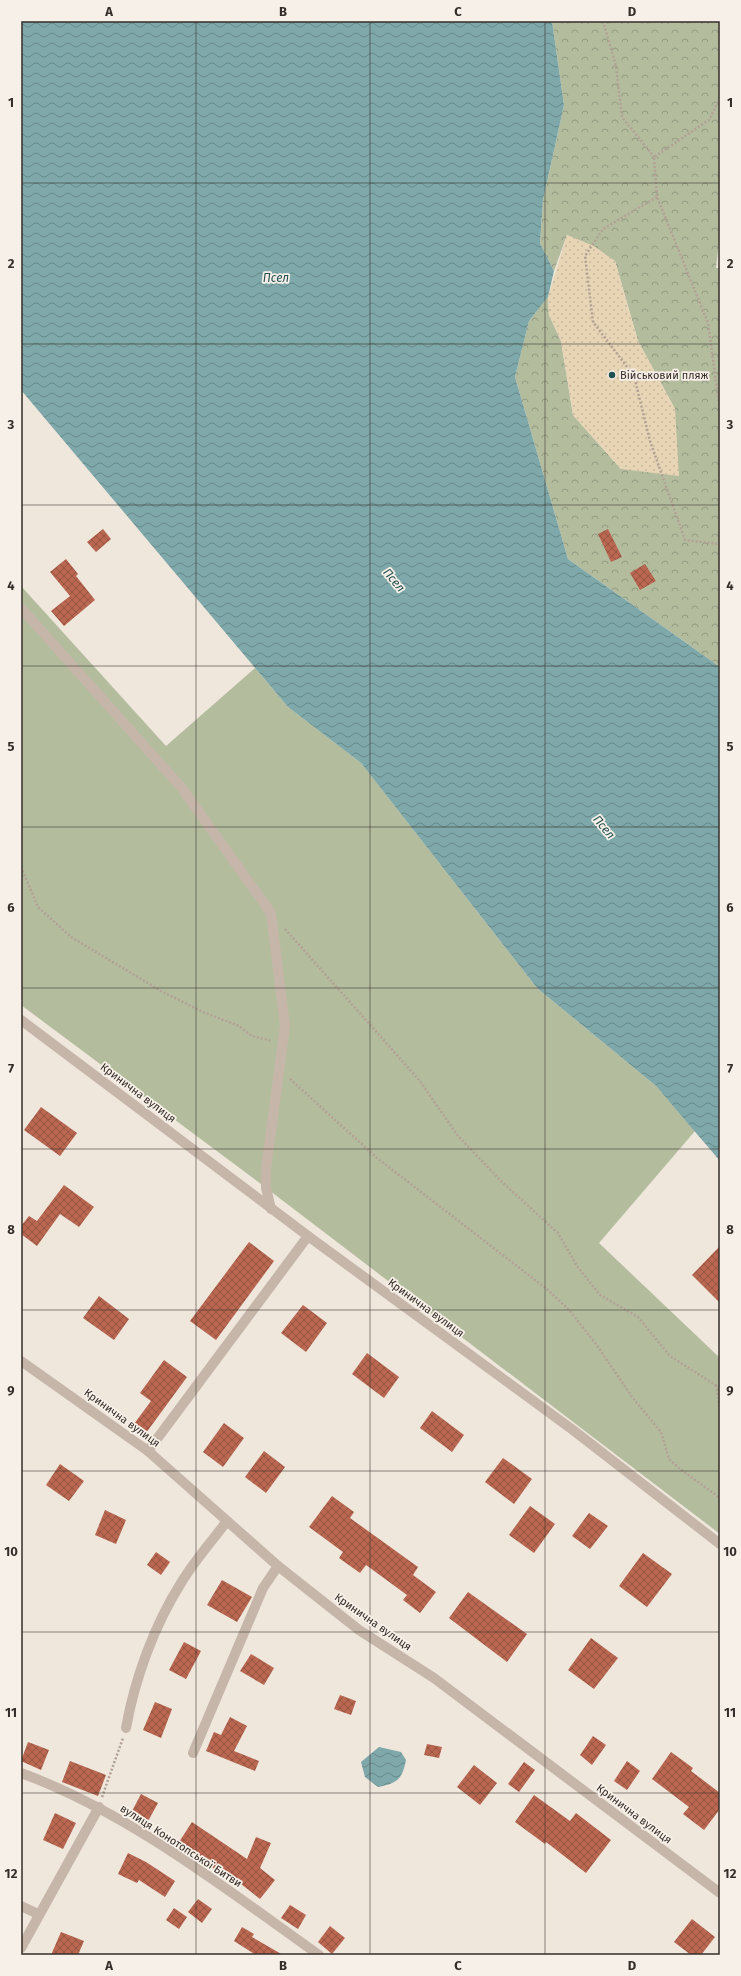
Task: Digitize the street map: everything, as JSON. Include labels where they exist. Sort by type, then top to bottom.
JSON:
[{"type":"street","points":[[21,608],[181,788],[271,913],[285,1026],[284,1043],[266,1169],[266,1188],[271,1209]]},
{"type":"street","name":"Кринична вулиця","points":[[21,1020],[271,1209],[573,1430],[720,1544]]},
{"type":"street","points":[[148,1451],[308,1236]]},
{"type":"street","name":"Кринична вулиця","points":[[21,1360],[148,1451],[278,1566],[359,1630],[434,1678],[720,1893]]},
{"type":"street","points":[[126,1728],[130,1706],[153,1636],[181,1583],[227,1521]]},
{"type":"street","points":[[193,1753],[263,1588],[278,1566]]},
{"type":"street","name":"вулиця Конотопської Битви","points":[[21,1773],[50,1783],[98,1807],[180,1858],[319,1955]]},
{"type":"street","points":[[21,1948],[38,1914],[98,1807]]},
{"type":"street","points":[[21,1906],[38,1914]]},
{"type":"path","points":[[603,21],[616,66],[622,117],[654,157],[658,196],[708,323],[720,411]]},
{"type":"path","points":[[654,157],[709,120],[720,98]]},
{"type":"path","points":[[658,196],[603,229],[586,256],[593,322],[634,376],[650,441],[685,540],[720,544]]},
{"type":"path","points":[[21,867],[38,907],[71,937],[161,991],[196,1008],[240,1026],[252,1036],[284,1043]]},
{"type":"path","points":[[271,913],[420,1081],[458,1136],[503,1183],[558,1232],[577,1266],[600,1295],[638,1317],[670,1356],[716,1384],[720,1388]]},
{"type":"path","points":[[280,1068],[377,1158],[553,1295],[569,1310],[596,1344],[632,1397],[661,1432],[669,1459],[680,1470],[720,1498]]},
{"type":"path","points":[[716,1384],[720,1409]]},
{"type":"path","points":[[98,1807],[115,1765],[126,1728]]},
{"type":"green space","points":[[552,21],[720,21],[720,233],[716,268],[720,268],[720,667],[568,559],[515,377],[529,321],[548,297],[549,315],[561,341],[573,415],[621,469],[675,409],[638,341],[615,261],[567,235],[554,271],[540,243],[543,200],[564,105]]},
{"type":"green space","points":[[21,586],[166,746],[255,668],[288,707],[361,763],[537,988],[656,1086],[695,1131],[599,1243],[720,1358],[720,1534],[257,1181],[21,1005]]},
{"type":"sand","name":"Військовий пляж","points":[[567,235],[594,246],[615,261],[638,341],[675,409],[679,476],[621,469],[573,415],[561,341],[549,315],[548,297]]},
{"type":"water","name":"Псел","points":[[21,21],[552,21],[564,105],[543,200],[540,243],[554,271],[548,297],[529,321],[515,377],[568,559],[720,667],[720,1161],[656,1086],[537,988],[361,763],[288,707],[21,390]]},
{"type":"water","points":[[379,1747],[401,1752],[406,1760],[401,1776],[395,1782],[378,1787],[365,1777],[361,1762]]},
{"type":"building","points":[[103,529],[111,539],[96,552],[87,542]]},
{"type":"building","points":[[608,529],[622,557],[611,562],[598,534]]},
{"type":"building","points":[[66,559],[78,574],[76,576],[95,600],[64,626],[51,611],[70,596],[50,572]]},
{"type":"building","points":[[645,564],[656,581],[640,590],[630,573]]},
{"type":"building","points":[[41,1107],[77,1133],[60,1156],[24,1130]]},
{"type":"building","points":[[64,1185],[94,1207],[79,1227],[60,1214],[37,1246],[21,1234],[21,1226],[29,1216],[37,1221]]},
{"type":"building","points":[[249,1242],[274,1261],[216,1340],[190,1321]]},
{"type":"building","points":[[720,1246],[720,1303],[692,1275]]},
{"type":"building","points":[[99,1296],[129,1319],[114,1340],[83,1318]]},
{"type":"building","points":[[303,1305],[327,1323],[306,1352],[281,1333]]},
{"type":"building","points":[[367,1353],[399,1377],[384,1398],[352,1374]]},
{"type":"building","points":[[164,1360],[187,1377],[146,1433],[134,1424],[151,1401],[140,1393]]},
{"type":"building","points":[[432,1411],[464,1435],[452,1452],[420,1428]]},
{"type":"building","points":[[224,1423],[244,1438],[223,1467],[203,1452]]},
{"type":"building","points":[[264,1451],[285,1467],[266,1493],[245,1477]]},
{"type":"building","points":[[503,1458],[532,1479],[514,1504],[485,1482]]},
{"type":"building","points":[[60,1464],[84,1481],[69,1501],[46,1485]]},
{"type":"building","points":[[332,1496],[354,1512],[350,1518],[418,1567],[413,1575],[436,1592],[420,1613],[403,1600],[407,1595],[366,1565],[360,1573],[339,1558],[343,1552],[309,1527]]},
{"type":"building","points":[[530,1506],[555,1524],[534,1553],[509,1535]]},
{"type":"building","points":[[105,1510],[126,1520],[116,1544],[95,1535]]},
{"type":"building","points":[[589,1513],[608,1526],[590,1549],[572,1536]]},
{"type":"building","points":[[156,1552],[170,1562],[161,1575],[147,1565]]},
{"type":"building","points":[[643,1553],[672,1574],[647,1607],[619,1586]]},
{"type":"building","points":[[222,1580],[252,1597],[237,1622],[207,1605]]},
{"type":"building","points":[[468,1592],[527,1634],[507,1662],[449,1618]]},
{"type":"building","points":[[591,1638],[618,1658],[594,1689],[568,1670]]},
{"type":"building","points":[[184,1642],[201,1651],[186,1679],[169,1670]]},
{"type":"building","points":[[251,1654],[274,1668],[264,1685],[240,1671]]},
{"type":"building","points":[[340,1695],[356,1701],[351,1715],[334,1709]]},
{"type":"building","points":[[155,1702],[172,1709],[161,1738],[143,1730]]},
{"type":"building","points":[[230,1717],[247,1726],[234,1751],[259,1761],[255,1771],[206,1751],[214,1732],[221,1735]]},
{"type":"building","points":[[593,1736],[606,1745],[592,1765],[580,1755]]},
{"type":"building","points":[[28,1742],[49,1750],[41,1770],[21,1761]]},
{"type":"building","points":[[427,1744],[442,1747],[439,1758],[424,1755]]},
{"type":"building","points":[[671,1752],[693,1768],[691,1771],[720,1793],[720,1809],[704,1830],[683,1814],[689,1807],[652,1779]]},
{"type":"building","points":[[70,1761],[106,1775],[98,1796],[62,1782]]},
{"type":"building","points":[[627,1761],[640,1771],[627,1790],[614,1781]]},
{"type":"building","points":[[524,1762],[535,1770],[519,1792],[508,1784]]},
{"type":"building","points":[[474,1765],[497,1783],[480,1805],[457,1787]]},
{"type":"building","points":[[141,1794],[158,1803],[147,1823],[131,1813]]},
{"type":"building","points":[[534,1795],[570,1821],[576,1813],[611,1840],[586,1873],[546,1842],[545,1844],[515,1822]]},
{"type":"building","points":[[55,1813],[76,1823],[63,1849],[43,1840]]},
{"type":"building","points":[[192,1822],[247,1859],[256,1837],[271,1843],[260,1868],[275,1880],[260,1899],[227,1873],[226,1876],[208,1865],[210,1862],[179,1842]]},
{"type":"building","points":[[128,1853],[146,1862],[175,1881],[165,1897],[139,1880],[137,1883],[118,1874]]},
{"type":"building","points":[[198,1899],[212,1909],[202,1923],[188,1912]]},
{"type":"building","points":[[290,1905],[306,1915],[298,1929],[281,1918]]},
{"type":"building","points":[[174,1908],[187,1917],[179,1929],[166,1920]]},
{"type":"building","points":[[692,1919],[715,1937],[701,1955],[691,1955],[674,1942]]},
{"type":"building","points":[[330,1926],[345,1938],[332,1954],[318,1942]]},
{"type":"building","points":[[242,1927],[254,1934],[252,1937],[283,1955],[256,1955],[234,1941]]},
{"type":"building","points":[[61,1932],[84,1941],[78,1955],[51,1955]]},
{"type":"place","name":"Військовий пляж","points":[[612,375]]}]
